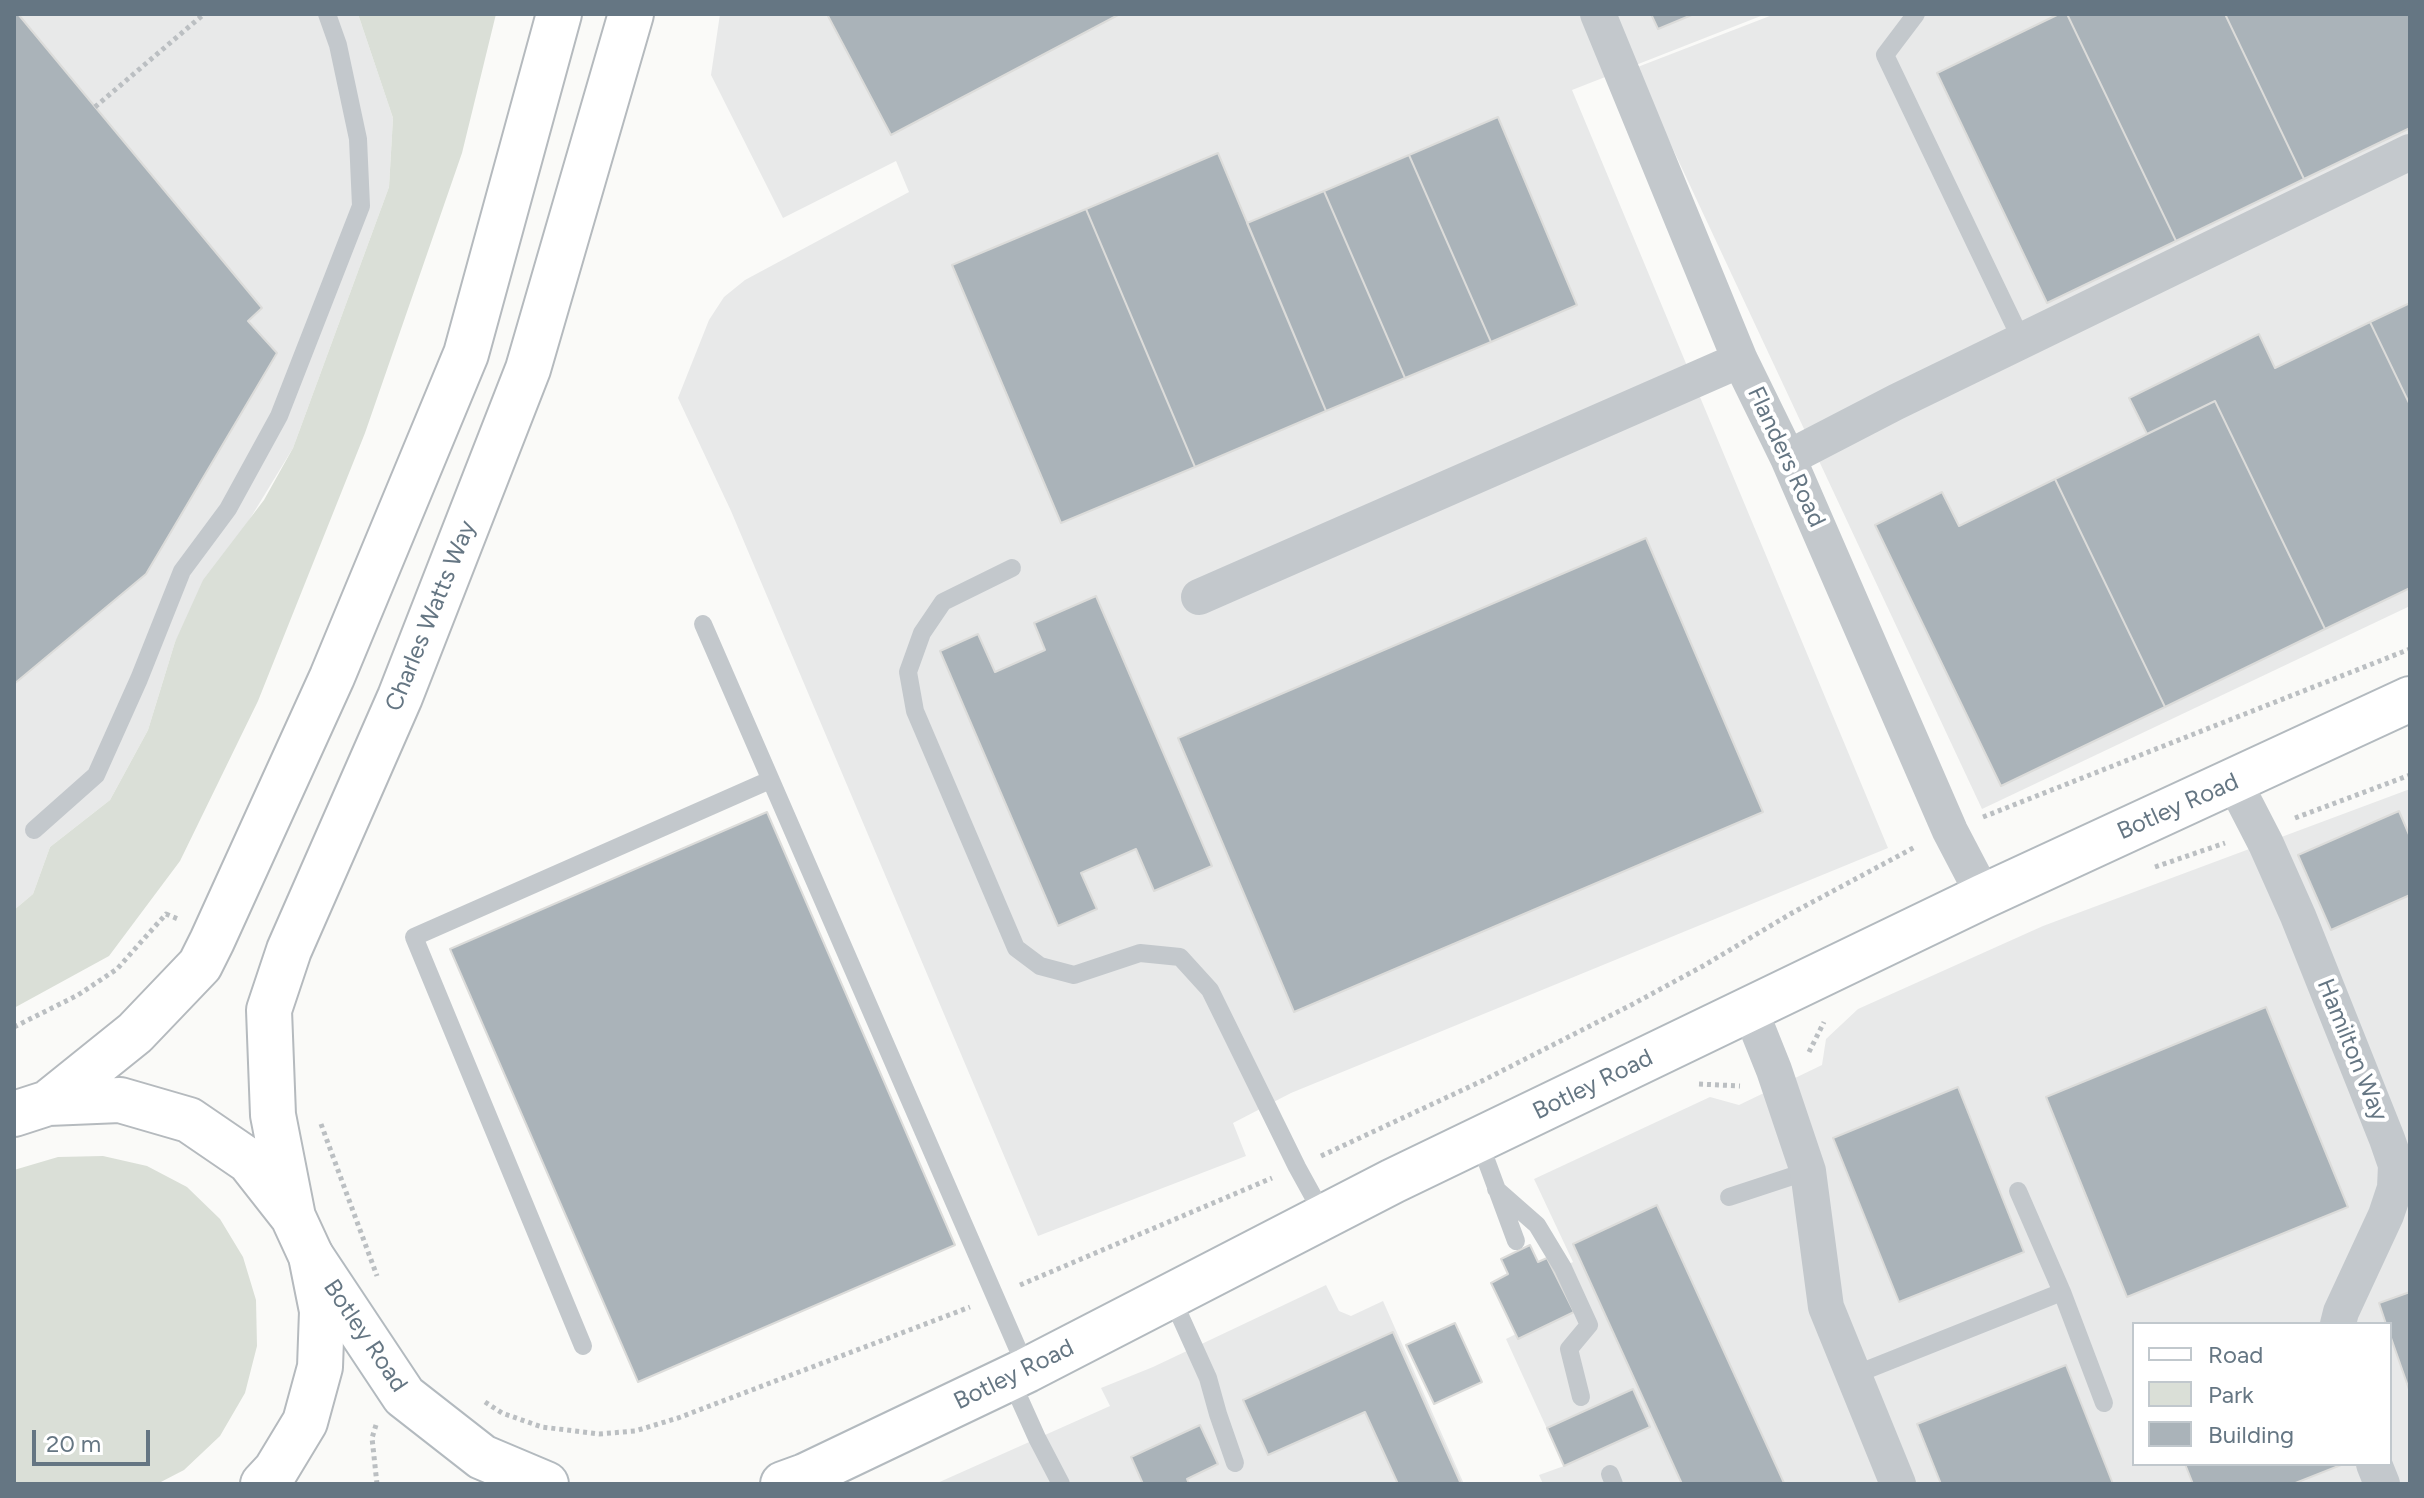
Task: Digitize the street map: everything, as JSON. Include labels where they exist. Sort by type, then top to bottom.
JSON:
[{"type":"main road","points":[[31,1108],[135,1033],[200,965],[212,941],[332,677],[466,354],[559,14]]},
{"type":"main road","name":"Charles Watts Way","points":[[293,1217],[273,1115],[269,1010],[289,950],[400,697],[528,369],[631,14]]},
{"type":"main road","name":"Botley Road","points":[[783,1484],[1019,1374],[1324,1217],[1984,896],[2410,699]]},
{"type":"main road","points":[[31,1108],[120,1100],[189,1120],[249,1161],[293,1217],[311,1256],[322,1311],[320,1367],[305,1422],[276,1470],[263,1484]]},
{"type":"main road","name":"Botley Road","points":[[311,1256],[404,1396],[482,1457],[546,1484]]},
{"type":"street","name":"Flanders Road","points":[[1598,14],[1740,360],[1788,458],[1950,831],[1984,896]]},
{"type":"street","points":[[1788,458],[1896,402],[2410,152]]},
{"type":"street","points":[[1199,597],[1740,360]]},
{"type":"street","name":"Hamilton Way","points":[[2234,782],[2260,831],[2309,942],[2396,1165],[2395,1188],[2386,1215],[2338,1322]]},
{"type":"street","points":[[1750,1010],[1808,1171],[1826,1307],[1892,1482]]},
{"type":"lane","points":[[34,830],[96,775],[182,571],[228,509],[279,416],[361,206],[358,139],[338,45],[327,14]]},
{"type":"lane","points":[[1916,14],[1885,55],[2022,341]]},
{"type":"lane","points":[[1012,568],[943,602],[922,633],[908,672],[915,711],[1016,948],[1040,966],[1074,975],[1140,953],[1180,957],[1210,990],[1324,1217]]},
{"type":"lane","points":[[703,624],[1019,1374],[1037,1438],[1061,1484]]},
{"type":"lane","points":[[583,1346],[414,937],[770,780]]},
{"type":"lane","points":[[1479,1141],[1516,1241]]},
{"type":"lane","points":[[1729,1197],[1808,1171]]},
{"type":"lane","points":[[1496,1189],[1537,1225],[1563,1268],[1589,1325],[1569,1349],[1581,1397]]},
{"type":"lane","points":[[2018,1191],[2062,1292],[2104,1403]]},
{"type":"lane","points":[[1854,1375],[2062,1292]]},
{"type":"lane","points":[[1171,1296],[1208,1378],[1235,1463]]},
{"type":"path","points":[[95,107],[204,14]]},
{"type":"path","points":[[2151,868],[2410,775]]},
{"type":"path","points":[[1688,1089],[1702,1082],[1737,1087],[1806,1057],[1825,1020]]},
{"type":"shaded area","points":[[14,14],[358,14],[393,118],[389,187],[293,448],[175,642],[148,730],[110,800],[50,847],[33,894],[14,910]]},
{"type":"shaded area","points":[[720,14],[1766,14],[1572,90],[1888,848],[1291,1093],[1233,1123],[1246,1156],[1038,1236],[731,511],[678,398],[709,320],[724,297],[745,280],[909,192],[896,161],[783,218],[711,75]]},
{"type":"shaded area","points":[[1775,14],[2410,14],[2410,606],[1982,809],[1635,68]]},
{"type":"shaded area","points":[[2410,789],[2410,1484],[1543,1484],[1539,1475],[1564,1466],[1506,1339],[1516,1334],[1519,1339],[1573,1311],[1554,1271],[1573,1262],[1534,1179],[1710,1097],[1739,1105],[1822,1065],[1826,1039],[1858,1009],[2043,926]]},
{"type":"shaded area","points":[[1326,1285],[1339,1311],[1351,1316],[1383,1301],[1464,1484],[935,1484],[1110,1406],[1101,1388],[1153,1367]]},
{"type":"green space","points":[[358,14],[496,14],[462,153],[365,433],[258,701],[180,861],[109,956],[14,1008],[14,910],[33,894],[50,847],[110,800],[148,730],[175,642],[203,580],[264,500],[293,448],[389,187],[393,118]]},
{"type":"green space","points":[[103,1156],[147,1166],[187,1187],[220,1219],[243,1257],[256,1300],[257,1346],[245,1393],[220,1436],[184,1470],[157,1484],[14,1484],[14,1170],[58,1157]]},
{"type":"building","points":[[14,14],[18,14],[262,308],[248,321],[277,353],[146,574],[14,684]]},
{"type":"building","points":[[827,14],[1120,14],[891,135]]},
{"type":"building","points":[[1651,14],[1694,14],[1658,29]]},
{"type":"building","points":[[2059,14],[2067,14],[2176,241],[2047,303],[1937,73]]},
{"type":"building","points":[[2067,14],[2225,14],[2304,179],[2176,241]]},
{"type":"building","points":[[2225,14],[2410,14],[2410,128],[2304,179]]},
{"type":"building","points":[[1498,117],[1577,305],[1491,342],[1409,155]]},
{"type":"building","points":[[1218,153],[1326,411],[1195,467],[1086,209]]},
{"type":"building","points":[[1409,155],[1491,342],[1405,378],[1324,191]]},
{"type":"building","points":[[1324,191],[1405,378],[1326,411],[1247,223]]},
{"type":"building","points":[[1086,209],[1195,467],[1061,523],[952,265]]},
{"type":"building","points":[[2410,303],[2410,405],[2370,322]]},
{"type":"building","points":[[2370,322],[2410,405],[2410,588],[2325,629],[2215,401],[2147,434],[2129,398],[2259,334],[2275,368]]},
{"type":"building","points":[[2215,401],[2325,629],[2165,707],[2055,479]]},
{"type":"building","points":[[2055,479],[2165,707],[2001,786],[1875,525],[1942,492],[1959,526]]},
{"type":"building","points":[[1646,538],[1763,812],[1294,1012],[1178,738]]},
{"type":"building","points":[[1096,596],[1212,866],[1154,891],[1136,849],[1081,873],[1097,909],[1058,926],[940,651],[978,634],[995,672],[1045,650],[1034,623]]},
{"type":"building","points":[[2399,811],[2410,837],[2410,895],[2331,930],[2298,855]]},
{"type":"building","points":[[767,812],[955,1245],[638,1382],[450,949]]},
{"type":"building","points":[[2266,1007],[2348,1207],[2127,1297],[2046,1097]]},
{"type":"building","points":[[1958,1087],[2024,1252],[1899,1302],[1833,1138]]},
{"type":"building","points":[[1657,1205],[1784,1483],[1682,1484],[1573,1244]]},
{"type":"building","points":[[1530,1245],[1538,1262],[1547,1258],[1574,1312],[1518,1339],[1491,1283],[1508,1274],[1501,1259]]},
{"type":"building","points":[[2410,1292],[2410,1392],[2392,1341],[2392,1322],[2385,1322],[2379,1303]]},
{"type":"building","points":[[1455,1323],[1482,1382],[1434,1404],[1406,1345]]},
{"type":"building","points":[[1393,1332],[1461,1484],[1398,1484],[1365,1412],[1268,1455],[1243,1400]]},
{"type":"building","points":[[2066,1365],[2113,1484],[1941,1484],[1917,1424]]},
{"type":"building","points":[[1633,1389],[1650,1427],[1564,1466],[1547,1428]]},
{"type":"building","points":[[1200,1425],[1218,1464],[1187,1479],[1189,1484],[1143,1484],[1131,1457]]},
{"type":"building","points":[[2186,1466],[2338,1466],[2293,1484],[2193,1484]]}]
